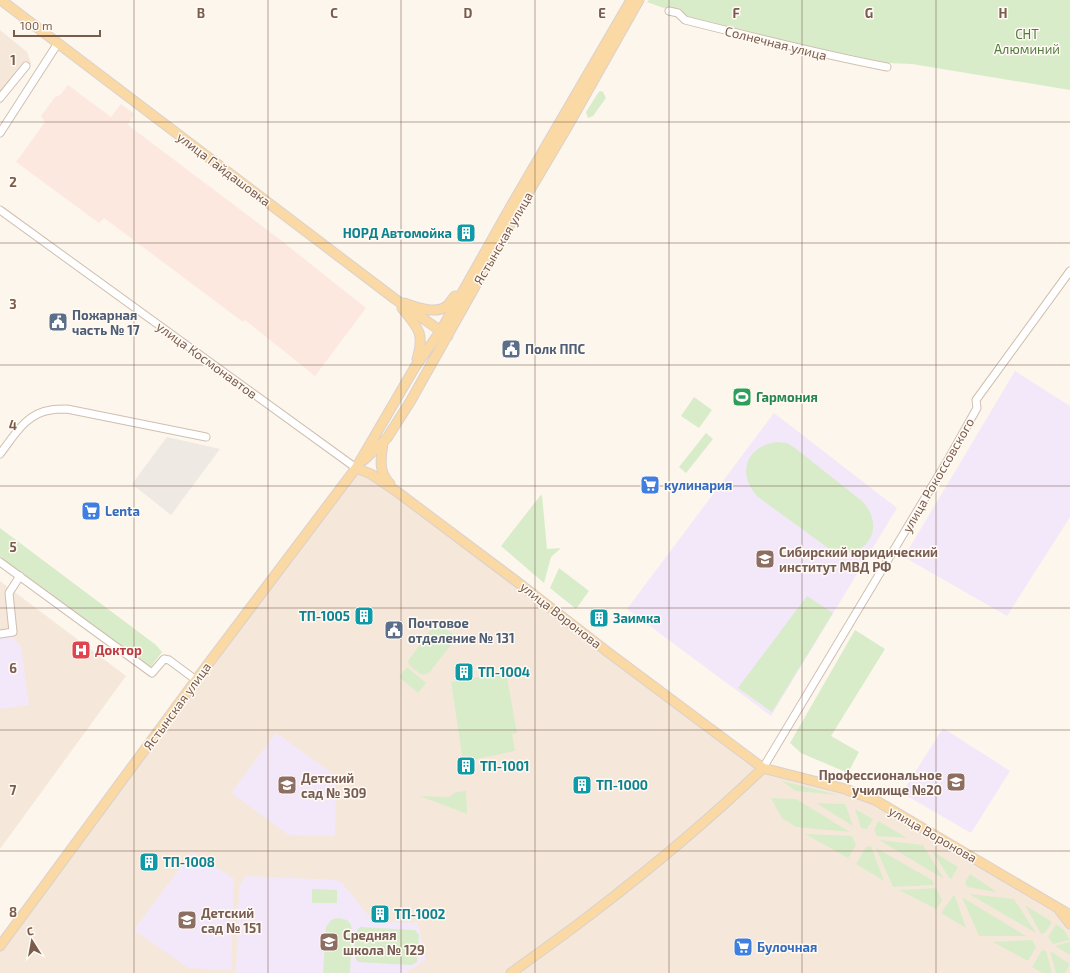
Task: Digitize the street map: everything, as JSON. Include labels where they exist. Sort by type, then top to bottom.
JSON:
[{"type":"main road","name":"улица Гайдашовка","points":[[1,0],[395,299],[444,334]]},
{"type":"main road","name":"Ястынская улица","points":[[356,468],[383,443],[410,402],[444,334],[471,275],[631,0]]},
{"type":"main road","name":"Ястынская улица","points":[[0,946],[196,680],[356,468],[415,367],[444,334],[569,124],[639,0]]},
{"type":"main road","points":[[395,299],[416,306],[436,310],[446,306],[471,275]]},
{"type":"main road","points":[[395,299],[420,334],[420,350],[415,367]]},
{"type":"main road","points":[[383,443],[380,465],[386,480],[396,491]]},
{"type":"main road","name":"улица Воронова","points":[[356,468],[371,474],[396,491],[516,580],[621,662],[763,768],[845,789],[875,800],[1070,915]]},
{"type":"main road","points":[[512,973],[657,863],[708,820],[763,768]]},
{"type":"main road","points":[[1056,907],[1070,909]]},
{"type":"main road","points":[[1056,907],[1070,924]]},
{"type":"street","name":"Солнечная улица","points":[[669,11],[678,13],[685,20],[750,37],[826,55],[887,67]]},
{"type":"street","points":[[0,133],[58,43]]},
{"type":"street","points":[[0,98],[26,66]]},
{"type":"street","name":"улица Космонавтов","points":[[0,210],[356,468]]},
{"type":"street","name":"улица Рокоссовского","points":[[763,768],[949,458],[977,408],[976,400],[1070,271]]},
{"type":"street","points":[[0,454],[26,421],[36,414],[50,410],[67,409],[206,437]]},
{"type":"street","points":[[0,562],[152,674],[164,659],[169,660],[196,680]]},
{"type":"street","points":[[0,634],[13,632],[9,593],[20,576]]},
{"type":"shaded area","points":[[0,30],[27,52],[31,63],[0,105]]},
{"type":"shaded area","points":[[68,85],[111,117],[121,104],[134,114],[128,125],[278,238],[366,308],[315,376],[245,320],[243,322],[104,218],[99,223],[16,162],[45,122],[41,116],[55,97],[60,95]]},
{"type":"shaded area","points":[[1015,371],[1070,406],[1070,517],[1007,616],[904,557]]},
{"type":"shaded area","name":"Сибирский юридический институт МВД РФ","points":[[774,413],[897,508],[771,716],[627,609]]},
{"type":"shaded area","points":[[167,437],[220,449],[171,515],[132,484]]},
{"type":"shaded area","points":[[356,468],[371,474],[763,768],[856,793],[1056,907],[1070,924],[1070,973],[0,973],[0,946]]},
{"type":"shaded area","points":[[0,581],[126,676],[0,849]]},
{"type":"shaded area","points":[[12,637],[21,646],[29,705],[0,709],[0,638]]},
{"type":"shaded area","name":"Профессиональное училище №20","points":[[943,728],[1010,771],[971,833],[902,793]]},
{"type":"shaded area","name":"Детский сад № 309","points":[[276,733],[336,776],[335,836],[289,835],[231,793]]},
{"type":"shaded area","name":"Детский сад № 151","points":[[192,852],[234,879],[231,970],[188,968],[134,930]]},
{"type":"shaded area","name":"Средняя школа № 129","points":[[246,876],[336,880],[341,882],[373,921],[418,923],[426,960],[405,973],[236,973],[239,886]]},
{"type":"green space","name":"СНТ Алюминий","points":[[649,0],[1070,0],[1070,90],[912,64],[888,63],[736,31],[689,17],[647,2]]},
{"type":"green space","points":[[600,91],[603,92],[606,98],[593,116],[588,118],[586,112]]},
{"type":"green space","points":[[694,397],[712,410],[699,428],[681,416]]},
{"type":"green space","points":[[706,433],[713,439],[686,473],[679,467]]},
{"type":"green space","points":[[777,442],[787,443],[795,448],[862,501],[870,512],[873,523],[872,533],[868,541],[861,548],[852,552],[841,552],[828,548],[758,497],[751,488],[747,479],[746,471],[748,462],[758,449]]},
{"type":"green space","points":[[542,495],[547,549],[561,548],[551,557],[544,583],[501,546]]},
{"type":"green space","points":[[0,528],[156,645],[162,652],[150,668],[0,557]]},
{"type":"green space","points":[[559,568],[589,591],[576,609],[550,588]]},
{"type":"green space","points":[[807,596],[833,613],[772,712],[738,688]]},
{"type":"green space","points":[[436,624],[439,624],[453,634],[454,641],[429,673],[422,675],[410,666],[408,661]]},
{"type":"green space","points":[[855,630],[885,649],[831,736],[859,752],[848,773],[801,753],[790,743]]},
{"type":"green space","points":[[407,667],[426,683],[418,693],[399,677]]},
{"type":"green space","points":[[506,672],[517,733],[512,734],[515,751],[463,762],[451,682]]},
{"type":"green space","points":[[782,781],[838,795],[796,791]]},
{"type":"green space","points":[[466,791],[467,814],[420,796],[449,797],[456,792]]},
{"type":"green space","points":[[771,798],[796,799],[850,832],[796,827],[782,818]]},
{"type":"green space","points":[[816,803],[845,804],[853,826]]},
{"type":"green space","points":[[855,809],[873,819],[867,829],[861,828]]},
{"type":"green space","points":[[878,821],[907,838],[877,836],[874,830]]},
{"type":"green space","points":[[805,834],[852,836],[856,845],[848,858]]},
{"type":"green space","points":[[879,840],[923,845],[944,879]]},
{"type":"green space","points":[[871,846],[884,881],[856,864],[866,847]]},
{"type":"green space","points":[[876,848],[932,880],[934,885],[893,887]]},
{"type":"green space","points":[[932,851],[958,867],[951,879],[950,879]]},
{"type":"green space","points":[[970,874],[997,892],[967,887],[965,882]]},
{"type":"green space","points":[[936,888],[942,900],[936,909],[899,890]]},
{"type":"green space","points":[[312,889],[337,890],[337,903],[312,903]]},
{"type":"green space","points":[[969,894],[1014,899],[1036,933]]},
{"type":"green space","points":[[953,896],[955,896],[966,928],[941,913]]},
{"type":"green space","points":[[962,897],[1026,936],[979,936]]},
{"type":"green space","points":[[1025,905],[1052,922],[1045,933],[1041,934]]},
{"type":"green space","points":[[338,918],[347,920],[351,925],[350,973],[323,973],[326,927],[331,920]]},
{"type":"green space","points":[[1056,924],[1064,930],[1070,940],[1053,944],[1048,937]]},
{"type":"green space","points":[[360,927],[415,930],[419,935],[417,962],[411,965],[358,962],[355,955],[354,944],[356,933]]},
{"type":"green space","points":[[1032,940],[1036,947],[1028,961],[993,942]]},
{"type":"green space","points":[[1070,942],[1070,955],[1055,946]]},
{"type":"green space","points":[[1042,950],[1046,951],[1052,973],[1042,973],[1032,967]]},
{"type":"green space","points":[[1050,951],[1070,964],[1065,973],[1056,973]]},
{"type":"place","name":"НОРД Автомойка","points":[[466,233]]},
{"type":"place","name":"Пожарная часть № 17","points":[[58,322]]},
{"type":"place","name":"Полк ППС","points":[[511,349]]},
{"type":"place","name":"Гармония","points":[[742,397]]},
{"type":"place","name":"кулинария","points":[[650,485]]},
{"type":"place","name":"Lenta","points":[[91,511]]},
{"type":"place","name":"Сибирский юридический институт МВД РФ","points":[[765,559]]},
{"type":"place","name":"ТП-1005","points":[[364,616]]},
{"type":"place","name":"Заимка","points":[[599,618]]},
{"type":"place","name":"Почтовое отделение № 131","points":[[394,630]]},
{"type":"place","name":"Доктор","points":[[81,650]]},
{"type":"place","name":"ТП-1004","points":[[464,672]]},
{"type":"place","name":"ТП-1001","points":[[466,766]]},
{"type":"place","name":"Профессиональное училище №20","points":[[956,782]]},
{"type":"place","name":"Детский сад № 309","points":[[287,785]]},
{"type":"place","name":"ТП-1000","points":[[582,785]]},
{"type":"place","name":"ТП-1008","points":[[149,862]]},
{"type":"place","name":"ТП-1002","points":[[380,914]]},
{"type":"place","name":"Детский сад № 151","points":[[187,920]]},
{"type":"place","name":"Средняя школа № 129","points":[[329,942]]},
{"type":"place","name":"Булочная","points":[[743,947]]}]
